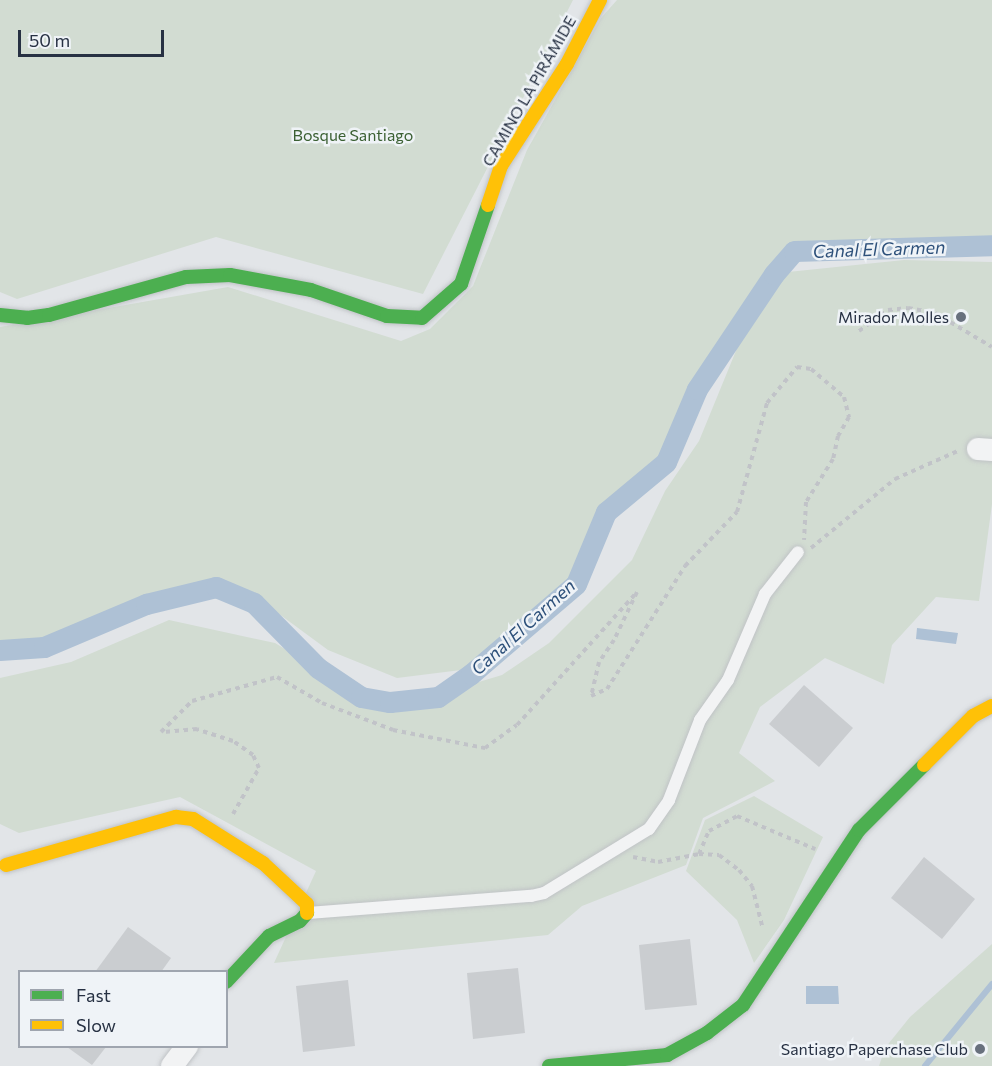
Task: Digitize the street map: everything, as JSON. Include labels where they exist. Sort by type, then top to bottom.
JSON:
[{"type":"street","name":"CAMINO LA PIRÁMIDE","points":[[0,315],[27,318],[49,315],[186,277],[230,275],[311,290],[387,316],[422,318],[461,284],[501,166],[567,64],[600,0]]},
{"type":"street","points":[[549,1066],[667,1055],[707,1033],[743,1005],[859,830],[973,716],[992,706]]},
{"type":"street","points":[[6,865],[176,817],[193,819],[263,863],[290,885],[307,904],[307,914],[300,921],[269,936],[228,980]]},
{"type":"street","points":[[172,1066],[186,1048]]},
{"type":"lane","points":[[307,914],[531,896],[544,893],[649,829],[661,816],[700,720],[728,680],[765,594],[798,552]]},
{"type":"path","points":[[860,331],[888,310],[908,308],[934,313],[992,347]]},
{"type":"path","points":[[231,818],[259,768],[253,755],[233,741],[197,729],[161,732],[192,701],[277,677],[322,703],[393,730],[485,748],[517,725],[637,592],[614,640],[599,662],[591,696],[607,689],[685,566],[737,512],[767,403],[797,367],[811,369],[844,397],[849,417],[838,436],[833,459],[807,501],[803,546],[798,552]]},
{"type":"path","points":[[798,552],[815,547],[896,479],[950,452],[985,450]]},
{"type":"path","points":[[699,854],[709,831],[737,816],[814,849]]},
{"type":"path","points":[[612,852],[658,862],[699,854],[719,855],[740,870],[760,904],[764,935]]},
{"type":"green space","name":"Bosque Santiago","points":[[0,0],[573,0],[423,294],[216,237],[17,299],[0,292]]},
{"type":"green space","points":[[617,0],[992,0],[992,238],[791,245],[769,270],[694,384],[674,449],[609,518],[591,563],[559,595],[469,669],[397,678],[328,650],[256,597],[200,595],[135,611],[63,643],[0,646],[0,327],[228,287],[401,341],[430,329],[473,286],[527,150],[601,18]]},
{"type":"green space","points":[[904,260],[992,262],[992,504],[979,601],[936,597],[892,645],[884,684],[825,658],[760,707],[739,753],[775,781],[703,818],[686,865],[582,906],[548,935],[274,963],[316,871],[180,797],[19,833],[0,824],[0,678],[71,662],[169,620],[275,643],[308,663],[320,676],[392,696],[449,691],[502,675],[549,643],[632,560],[665,491],[699,441],[740,341],[765,299],[788,272]]},
{"type":"green space","points":[[754,796],[823,837],[784,920],[754,963],[737,920],[686,871],[705,820]]},
{"type":"green space","points":[[992,944],[992,1066],[879,1066],[885,1048],[910,1017]]},
{"type":"water","points":[[917,628],[958,633],[956,644],[916,639]]},
{"type":"water","points":[[806,986],[838,986],[839,1004],[806,1004]]},
{"type":"building","points":[[804,685],[853,728],[819,767],[769,724]]},
{"type":"building","points":[[924,857],[975,899],[942,939],[891,898]]},
{"type":"building","points":[[128,927],[171,958],[162,970],[96,970]]},
{"type":"building","points":[[690,939],[697,1005],[645,1010],[639,945]]},
{"type":"building","points":[[518,968],[525,1033],[473,1039],[467,973]]},
{"type":"building","points":[[348,980],[355,1046],[303,1052],[296,986]]},
{"type":"building","points":[[68,1048],[105,1048],[92,1065]]},
{"type":"waterway","name":"Canal El Carmen","points":[[0,650],[44,647],[146,604],[216,587],[254,603],[318,668],[361,697],[390,702],[438,697],[471,674],[576,584],[606,512],[666,462],[697,389],[774,274],[794,251],[992,245]]},
{"type":"waterway","points":[[925,1066],[992,984]]},
{"type":"traffic: fast","points":[[0,315],[27,318],[49,315],[186,277],[230,275],[311,290],[387,316],[422,318],[461,284],[488,205]]},
{"type":"traffic: fast","points":[[549,1066],[667,1055],[707,1033],[743,1005],[859,830],[924,765]]},
{"type":"traffic: fast","points":[[228,980],[269,936],[300,921],[307,913]]},
{"type":"traffic: slow","points":[[488,205],[501,166],[567,64],[600,0]]},
{"type":"traffic: slow","points":[[924,765],[973,716],[992,706]]},
{"type":"traffic: slow","points":[[6,865],[176,817],[193,819],[263,863],[307,904],[307,913]]},
{"type":"place","name":"Mirador Molles","points":[[961,317]]},
{"type":"place","name":"Santiago Paperchase Club","points":[[980,1049]]}]
